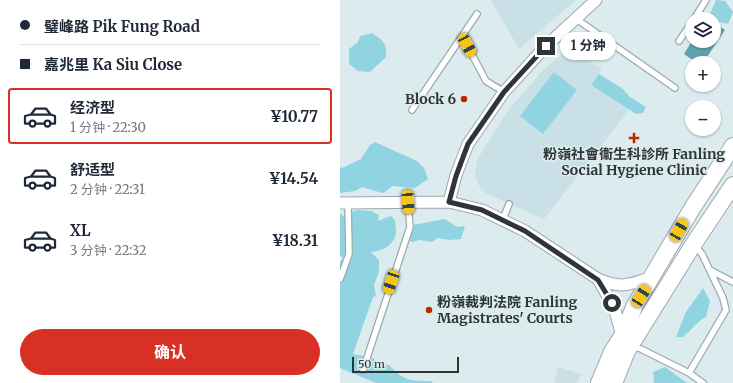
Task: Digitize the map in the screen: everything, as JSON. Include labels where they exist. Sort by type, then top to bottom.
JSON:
[{"type":"main road","points":[[635,345],[635,305],[693,207],[733,146]]},
{"type":"main road","points":[[614,383],[627,351],[635,345],[693,245],[733,185]]},
{"type":"main road","points":[[599,383],[612,352],[635,345]]},
{"type":"street","points":[[449,202],[456,176],[468,144],[504,92],[546,46],[596,0]]},
{"type":"street","points":[[344,203],[449,202],[482,210],[503,219],[525,231],[598,280],[611,285],[618,286],[635,283],[652,277]]},
{"type":"street","points":[[598,280],[635,345]]},
{"type":"lane","points":[[698,12],[706,0]]},
{"type":"lane","points":[[412,110],[477,14]]},
{"type":"lane","points":[[575,18],[675,88]]},
{"type":"lane","points":[[679,41],[685,32]]},
{"type":"lane","points":[[463,35],[486,81],[504,92]]},
{"type":"lane","points":[[363,370],[410,227],[408,202]]},
{"type":"lane","points":[[340,276],[349,254],[344,203]]},
{"type":"lane","points":[[503,219],[509,204]]},
{"type":"lane","points":[[689,373],[726,310],[723,298],[702,254],[693,245]]},
{"type":"lane","points":[[710,270],[733,282]]},
{"type":"lane","points":[[635,345],[689,373],[703,383]]},
{"type":"shaded area","points":[[491,0],[576,0],[519,49]]},
{"type":"shaded area","points":[[716,0],[725,1],[733,12],[728,24],[721,22],[721,12],[711,12]]},
{"type":"shaded area","points":[[721,27],[725,30],[721,36]]},
{"type":"shaded area","points":[[372,33],[384,42],[386,57],[370,72],[358,71],[349,64],[349,49],[358,42],[360,36]]},
{"type":"shaded area","points":[[570,48],[602,69],[591,85],[629,110],[544,219],[487,194],[480,188],[475,175],[477,160],[507,112],[543,70]]},
{"type":"shaded area","points":[[688,48],[713,48],[708,56],[687,56],[684,54]]},
{"type":"shaded area","points":[[554,72],[577,90],[543,134],[520,116]]},
{"type":"shaded area","points":[[599,74],[623,89],[630,97],[646,107],[643,113],[636,114],[591,85]]},
{"type":"shaded area","points":[[375,142],[417,161],[424,168],[428,179],[415,188],[392,186],[384,193],[362,187],[355,191],[340,193],[340,167],[342,168],[361,159],[370,145]]},
{"type":"shaded area","points":[[356,210],[371,211],[379,215],[378,221],[391,216],[395,220],[396,233],[395,237],[388,246],[378,251],[371,252],[379,260],[379,272],[374,285],[376,296],[373,297],[353,354],[373,358],[379,365],[389,365],[403,377],[408,379],[431,381],[433,383],[376,383],[340,368],[340,261],[344,258],[340,256],[340,213],[343,216]]},
{"type":"shaded area","points":[[445,219],[457,227],[465,226],[461,239],[449,240],[438,238],[432,242],[420,240],[412,242],[403,237],[409,225]]},
{"type":"shaded area","points":[[703,288],[710,301],[706,317],[683,337],[676,337],[686,312]]},
{"type":"shaded area","points":[[558,367],[581,374],[577,383],[554,383]]},
{"type":"shaded area","points":[[665,367],[687,383],[654,383],[653,372]]},
{"type":"place","name":"Block 6","points":[[464,99]]},
{"type":"place","name":"粉嶺社會衞生科診所 Fanling Social Hygiene Clinic","points":[[634,138]]},
{"type":"place","name":"粉嶺裁判法院 Fanling Magistrates' Courts","points":[[429,310]]},
{"type":"route","points":[[546,46],[504,92],[468,144],[456,176],[449,202],[482,210],[525,231],[598,280],[612,303]]}]
